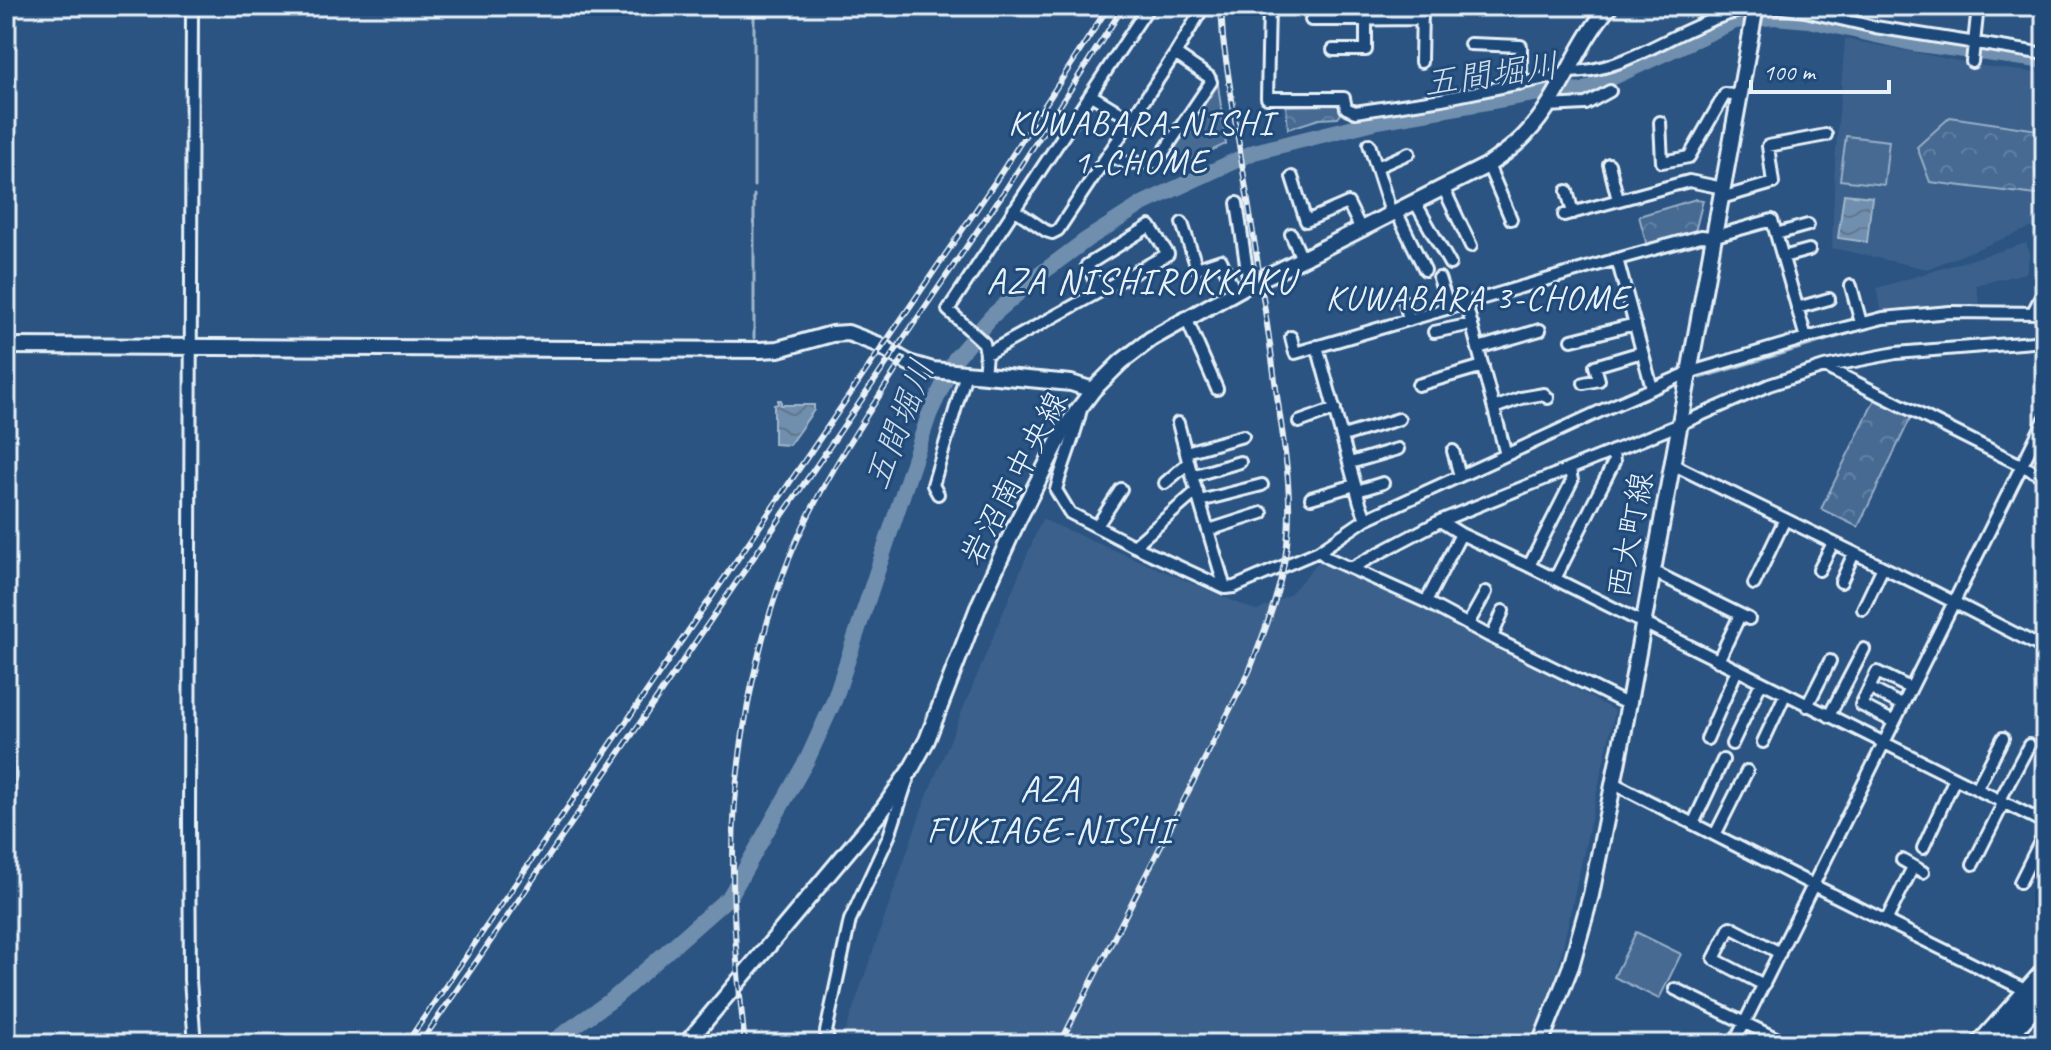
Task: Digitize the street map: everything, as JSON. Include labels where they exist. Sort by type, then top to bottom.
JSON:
[{"type":"highway","points":[[2000,1044],[2036,993],[2045,972]]},
{"type":"highway","points":[[1981,1044],[2036,993]]},
{"type":"street","points":[[192,6],[190,980],[195,1044]]},
{"type":"street","points":[[984,375],[985,348],[948,310],[1149,6]]},
{"type":"street","points":[[1014,209],[1046,231],[1052,233],[1058,230],[1204,6]]},
{"type":"street","points":[[1269,6],[1267,98],[1344,98],[1346,108],[1355,112],[1598,69],[1622,62],[1696,26],[1759,7],[1805,11],[1875,27],[2045,54]]},
{"type":"street","points":[[1421,62],[1422,6]]},
{"type":"street","points":[[1566,74],[1589,33],[1610,6]]},
{"type":"street","points":[[1972,62],[1978,6]]},
{"type":"street","name":"西大町線","points":[[1540,1044],[1571,966],[1591,895],[1712,237],[1751,31],[1759,7]]},
{"type":"street","points":[[1311,20],[1422,19]]},
{"type":"street","points":[[1333,50],[1366,50],[1366,20]]},
{"type":"street","points":[[1470,44],[1521,46],[1521,84]]},
{"type":"street","points":[[1109,155],[1126,163],[1157,162],[1211,82],[1209,77],[1175,54]]},
{"type":"street","name":"岩沼南中央線","points":[[686,1044],[874,820],[911,769],[927,740],[979,605],[1017,522],[1064,430],[1093,390],[1121,362],[1186,318],[1488,165],[1527,133],[1566,74]]},
{"type":"street","points":[[1548,104],[1586,104],[1610,91]]},
{"type":"street","points":[[1660,122],[1662,162],[1689,157],[1725,94],[1739,96]]},
{"type":"street","points":[[1091,95],[1132,120]]},
{"type":"street","points":[[1567,191],[1569,214],[1689,181],[1722,193],[1773,183],[1768,146],[1826,135]]},
{"type":"street","points":[[1369,144],[1394,212],[1425,270]]},
{"type":"street","points":[[1377,167],[1409,153]]},
{"type":"street","points":[[1609,164],[1618,200]]},
{"type":"street","points":[[1488,165],[1511,219]]},
{"type":"street","points":[[1292,177],[1306,221],[1348,203],[1361,229]]},
{"type":"street","points":[[1443,187],[1471,246]]},
{"type":"street","points":[[1415,202],[1450,264]]},
{"type":"street","points":[[1237,203],[1249,284]]},
{"type":"street","points":[[1291,337],[1295,353],[1617,259],[1772,220],[1806,338]]},
{"type":"street","points":[[1182,223],[1197,268],[1221,260],[1235,292]]},
{"type":"street","points":[[1776,234],[1808,225]]},
{"type":"street","points":[[985,348],[1100,291],[1168,254],[1150,226],[1087,265],[1100,291]]},
{"type":"street","points":[[1291,234],[1302,259]]},
{"type":"street","points":[[1783,257],[1809,250]]},
{"type":"street","points":[[1617,259],[1652,388]]},
{"type":"street","points":[[1439,278],[1449,308]]},
{"type":"street","points":[[1851,286],[1861,323]]},
{"type":"street","points":[[2033,312],[2045,289]]},
{"type":"street","points":[[1797,308],[1829,299]]},
{"type":"street","points":[[1405,302],[1409,320]]},
{"type":"street","points":[[1466,303],[1506,455]]},
{"type":"street","points":[[1082,404],[1056,490],[1070,513],[1225,588],[1319,551],[1366,519],[1688,373],[1883,318],[1950,312],[2045,313]]},
{"type":"street","points":[[1186,318],[1217,389]]},
{"type":"street","points":[[1434,332],[1472,324]]},
{"type":"street","points":[[1572,340],[1635,324]]},
{"type":"street","points":[[1478,348],[1540,330]]},
{"type":"street","points":[[6,346],[760,350],[778,349],[844,333],[856,335],[909,363],[933,370],[1071,383],[1093,390]]},
{"type":"street","points":[[1351,568],[1440,521],[1769,385],[1824,367],[1896,353],[2045,341]]},
{"type":"street","points":[[1317,346],[1366,519]]},
{"type":"street","points":[[1584,383],[1599,380],[1595,366],[1642,352]]},
{"type":"street","points":[[1418,385],[1483,366]]},
{"type":"street","points":[[1824,367],[2045,477]]},
{"type":"street","points":[[938,494],[933,485],[963,373]]},
{"type":"street","points":[[1494,408],[1521,398],[1544,394],[1548,398]]},
{"type":"street","points":[[1299,422],[1335,409]]},
{"type":"street","points":[[1343,436],[1399,419]]},
{"type":"street","points":[[1734,1044],[2045,419]]},
{"type":"street","points":[[1178,423],[1225,588]]},
{"type":"street","points":[[1165,483],[1187,458],[1243,436]]},
{"type":"street","points":[[1350,463],[1398,449]]},
{"type":"street","points":[[1453,451],[1460,476]]},
{"type":"street","points":[[1555,579],[1614,462],[1613,451]]},
{"type":"street","points":[[1192,476],[1240,462]]},
{"type":"street","points":[[1672,464],[2045,649]]},
{"type":"street","points":[[1529,566],[1572,481],[1570,469]]},
{"type":"street","points":[[1311,498],[1383,483]]},
{"type":"street","points":[[1134,546],[1199,496],[1262,485]]},
{"type":"street","points":[[1097,526],[1121,489]]},
{"type":"street","points":[[1209,530],[1262,513]]},
{"type":"street","points":[[1440,521],[2045,823]]},
{"type":"street","points":[[1774,553],[1787,521]]},
{"type":"street","points":[[1754,584],[1787,521]]},
{"type":"street","points":[[1426,602],[1461,534]]},
{"type":"street","points":[[1819,570],[1833,543]]},
{"type":"street","points":[[1319,551],[1627,704]]},
{"type":"street","points":[[1841,582],[1854,553]]},
{"type":"street","points":[[1863,609],[1883,567]]},
{"type":"street","points":[[1652,571],[1745,617],[1718,661]]},
{"type":"street","points":[[1468,624],[1486,592]]},
{"type":"street","points":[[1492,637],[1503,611]]},
{"type":"street","points":[[1829,716],[1864,649]]},
{"type":"street","points":[[1807,706],[1830,661]]},
{"type":"street","points":[[1707,739],[1737,670]]},
{"type":"street","points":[[1894,722],[1861,705],[1869,688],[1877,672],[1910,688]]},
{"type":"street","points":[[1732,744],[1761,683]]},
{"type":"street","points":[[1869,688],[1902,705]]},
{"type":"street","points":[[1763,742],[1785,695]]},
{"type":"street","points":[[1977,788],[2003,738]]},
{"type":"street","points":[[1973,864],[2029,745]]},
{"type":"street","points":[[1693,824],[1723,760]]},
{"type":"street","points":[[829,1044],[826,1032],[850,920],[889,836],[911,769]]},
{"type":"street","points":[[1715,835],[1747,771]]},
{"type":"street","points":[[1923,848],[1955,778]]},
{"type":"street","points":[[1613,783],[1813,885],[2036,993]]},
{"type":"street","points":[[2020,882],[2045,832]]},
{"type":"street","points":[[1886,921],[1918,869],[1902,860]]},
{"type":"street","points":[[1764,985],[1714,959],[1719,948],[1730,927],[1780,953]]},
{"type":"street","points":[[1675,989],[1788,1044]]},
{"type":"shaded area","points":[[1845,39],[1984,66],[2045,74],[2045,230],[2033,227],[1927,269],[1832,248],[1835,161]]},
{"type":"shaded area","points":[[2026,243],[2030,253],[2026,273],[1976,285],[1981,310],[1894,314],[1881,309],[1877,288]]},
{"type":"shaded area","points":[[1042,519],[1257,611],[1290,594],[1322,558],[1460,624],[1615,711],[1558,969],[1530,1044],[847,1044],[845,1032],[924,803]]},
{"type":"green space","points":[[1217,77],[1226,144],[1175,167],[1161,160]]},
{"type":"green space","points":[[1337,105],[1343,111],[1338,118],[1319,119],[1288,129],[1286,106]]},
{"type":"green space","points":[[1950,117],[2045,131],[2045,196],[1930,182],[1917,147]]},
{"type":"green space","points":[[1846,136],[1889,141],[1884,185],[1840,180]]},
{"type":"green space","points":[[1696,199],[1703,200],[1695,232],[1647,246],[1639,216]]},
{"type":"green space","points":[[1875,399],[1912,415],[1858,527],[1821,509]]},
{"type":"green space","points":[[1636,932],[1681,954],[1659,999],[1614,977]]},
{"type":"water","points":[[1844,194],[1872,197],[1867,242],[1838,238]]},
{"type":"water","points":[[781,400],[781,405],[814,405],[814,410],[789,445],[774,444],[774,405],[778,404]]},
{"type":"waterway","points":[[754,6],[754,186]]},
{"type":"waterway","name":"五間堀川","points":[[549,1044],[613,999],[730,896],[808,758],[834,701],[929,415],[955,359],[992,316],[1086,240],[1144,203],[1254,152],[1378,121],[1539,93],[1583,91],[1735,21],[1774,17],[1809,20],[1912,43],[2045,61]]},
{"type":"waterway","points":[[754,195],[754,338]]},
{"type":"waterway","points":[[1903,321],[2045,318]]},
{"type":"waterway","points":[[1700,378],[1884,323]]},
{"type":"waterway","points":[[1663,389],[1674,385]]},
{"type":"waterway","points":[[1576,428],[1620,408]]},
{"type":"waterway","points":[[6,724],[15,772],[12,820]]},
{"type":"waterway","points":[[6,865],[11,829]]},
{"type":"railway","points":[[406,1044],[995,182],[1109,6]]},
{"type":"railway","points":[[420,1044],[1006,189],[1124,6]]},
{"type":"railway","points":[[1060,1044],[1249,672],[1272,609],[1285,561],[1289,524],[1286,462],[1223,39],[1221,6]]},
{"type":"railway","points":[[745,1044],[735,927],[734,820],[741,744],[756,666],[765,629],[800,533],[841,456],[903,359]]},
{"type":"district","name":"KUWABARA-NISHI 1-CHOME","points":[[1141,142]]},
{"type":"district","name":"AZA NISHIROKKAKU","points":[[1141,281]]},
{"type":"district","name":"KUWABARA 3-CHOME","points":[[1478,297]]},
{"type":"district","name":"AZA FUKIAGE-NISHI","points":[[1050,810]]}]
